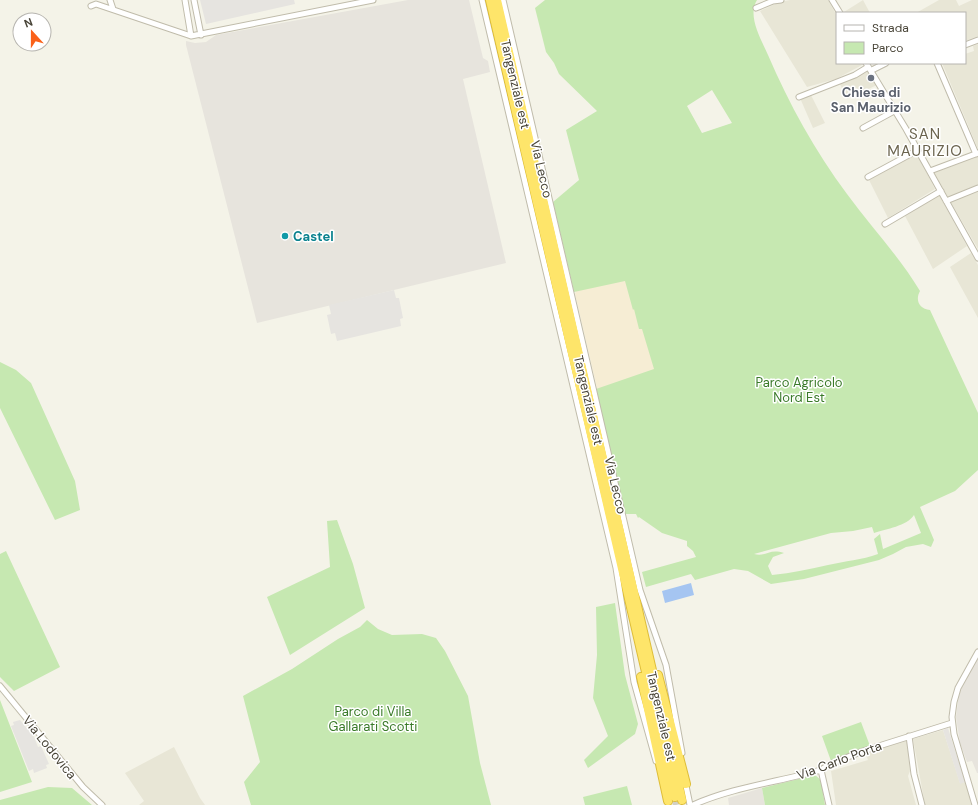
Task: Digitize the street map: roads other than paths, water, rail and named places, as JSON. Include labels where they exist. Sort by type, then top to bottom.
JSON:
[{"type":"highway","name":"Tangenziale est","points":[[490,0],[638,625]]},
{"type":"highway","name":"Tangenziale est","points":[[497,0],[638,625],[673,801]]},
{"type":"highway","points":[[638,625],[639,668],[673,801]]},
{"type":"highway","points":[[638,625],[654,656],[686,787]]},
{"type":"street","points":[[110,0],[113,9]]},
{"type":"street","points":[[185,0],[191,36]]},
{"type":"street","points":[[194,0],[201,35]]},
{"type":"street","points":[[91,6],[96,4],[113,9],[191,36],[373,0]]},
{"type":"street","name":"Via Lecco","points":[[482,0],[616,568],[634,682],[673,801]]},
{"type":"street","name":"Via Lecco","points":[[503,0],[640,590],[666,665],[690,805]]},
{"type":"street","points":[[756,8],[773,1],[781,0]]},
{"type":"street","points":[[832,0],[839,12]]},
{"type":"street","points":[[966,45],[978,40]]},
{"type":"street","points":[[799,96],[855,75],[869,67],[882,64]]},
{"type":"street","points":[[930,171],[977,153],[937,64]]},
{"type":"street","points":[[869,67],[896,110],[978,258]]},
{"type":"street","points":[[863,128],[896,110]]},
{"type":"street","points":[[868,177],[918,150]]},
{"type":"street","points":[[946,201],[978,188]]},
{"type":"street","points":[[885,224],[940,191]]},
{"type":"street","points":[[975,805],[952,723],[954,702],[958,688],[978,652]]},
{"type":"street","name":"Via Lodovica","points":[[0,686],[83,787],[102,805]]},
{"type":"street","name":"Via Carlo Porta","points":[[693,805],[755,786],[821,770],[830,764],[909,736],[952,723]]},
{"type":"street","points":[[909,736],[914,774],[922,805]]},
{"type":"street","points":[[821,770],[829,805]]},
{"type":"street","points":[[686,787],[694,799],[703,801]]},
{"type":"street","name":"Via Carlo Porta","points":[[697,805],[703,801]]},
{"type":"water","points":[[691,583],[694,595],[665,603],[662,591]]},
{"type":"tunnel","points":[[675,797],[677,805]]},
{"type":"place","name":"Chiesa di San Maurizio","points":[[871,78]]},
{"type":"place","name":"Castel","points":[[285,236]]},
{"type":"district","name":"SAN MAURIZIO","points":[[925,142]]},
{"type":"park label","name":"Parco Agricolo Nord Est","points":[[799,390]]},
{"type":"park label","name":"Parco di Villa Gallarati Scotti","points":[[373,718]]}]
